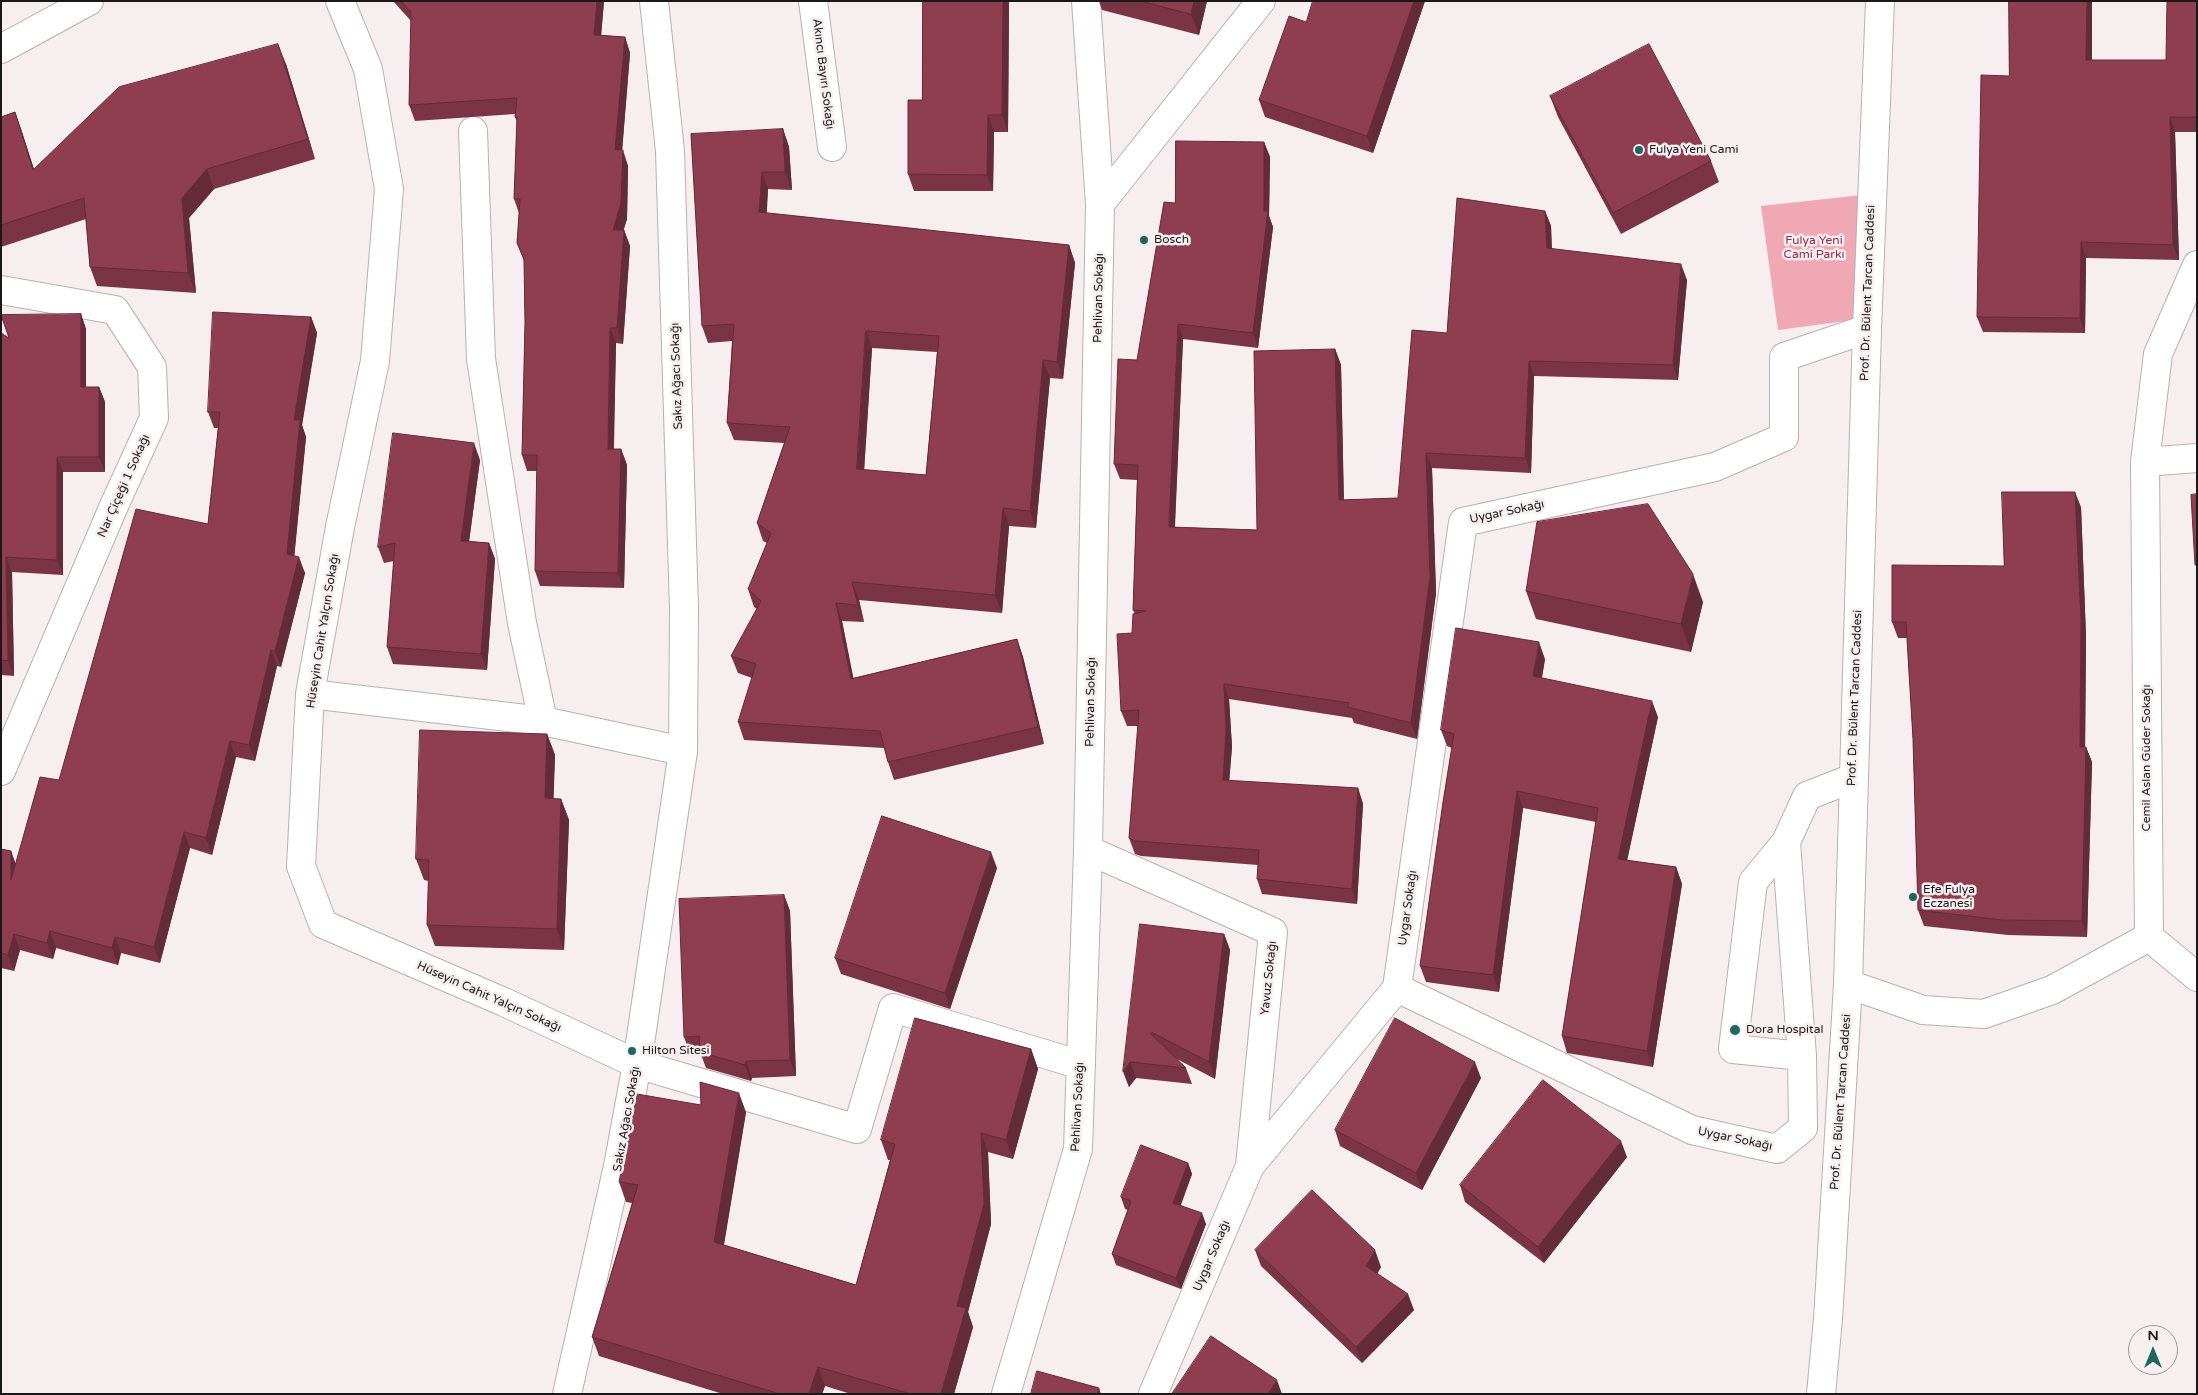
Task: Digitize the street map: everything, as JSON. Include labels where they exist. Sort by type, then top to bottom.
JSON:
[{"type":"street","points":[[1,49],[89,1]]},
{"type":"street","name":"Hüseyin Cahit Yalçın Sokağı","points":[[340,1],[368,69],[389,189],[375,360],[340,527],[310,694],[301,866],[323,924],[504,1002],[637,1064],[856,1129],[892,1008],[1081,1065]]},
{"type":"street","name":"Sakız Ağacı Sokağı","points":[[566,1394],[618,1166],[637,1064],[683,751],[684,609],[670,151],[654,1]]},
{"type":"street","name":"Akıncı Bayırı Sokağı","points":[[813,1],[832,146]]},
{"type":"street","name":"Pehlivan Sokağı","points":[[1006,1394],[1078,1149],[1088,850],[1100,204],[1086,1]]},
{"type":"street","name":"Prof. Dr. Bülent Tarcan Caddesi","points":[[1821,1394],[1848,984],[1867,329],[1880,1]]},
{"type":"street","points":[[1100,204],[1260,3]]},
{"type":"street","points":[[473,131],[481,359],[522,623],[543,721]]},
{"type":"street","name":"Cemil Aslan Güder Sokağı","points":[[2149,937],[2145,462],[2158,354],[2197,265]]},
{"type":"street","name":"Nar Çiçeği 1 Sokağı","points":[[1,290],[115,310],[152,367],[154,418],[113,508],[1,770]]},
{"type":"street","name":"Uygar Sokağı","points":[[1153,1394],[1250,1166],[1397,988],[1463,522],[1715,467],[1784,437],[1784,357],[1867,329]]},
{"type":"street","points":[[2145,462],[2197,458]]},
{"type":"street","points":[[310,694],[543,721],[683,751]]},
{"type":"street","name":"Uygar Sokağı","points":[[1397,988],[1692,1130],[1777,1150],[1803,1128],[1802,1056],[1786,842],[1808,796],[1853,778]]},
{"type":"street","points":[[1786,842],[1753,882],[1733,1049],[1802,1056]]},
{"type":"street","name":"Yavuz Sokağı","points":[[1088,850],[1273,932],[1250,1166]]},
{"type":"street","points":[[1848,984],[1923,1010],[1984,1014],[2052,990],[2149,937],[2197,976]]},
{"type":"green space","name":"Fulya Yeni Cami Parkı","points":[[1862,195],[1861,319],[1778,330],[1761,206]]},
{"type":"building","points":[[401,1],[597,1],[594,35],[625,37],[615,150],[623,150],[621,203],[613,230],[624,230],[617,328],[610,328],[608,449],[621,449],[618,573],[535,571],[537,455],[522,455],[525,323],[524,259],[517,243],[520,199],[514,199],[517,98],[409,105],[411,12]]},
{"type":"building","points":[[923,1],[1003,1],[1002,115],[988,115],[987,175],[908,174],[908,100],[922,100]]},
{"type":"building","points":[[1141,1],[1194,1],[1191,14]]},
{"type":"building","points":[[1313,1],[1414,1],[1367,136],[1259,100],[1289,16],[1306,22]]},
{"type":"building","points":[[2009,1],[2087,1],[2086,60],[2166,60],[2167,1],[2197,1],[2197,117],[2170,117],[2173,245],[2081,242],[2080,318],[1977,317],[1981,75],[2009,76]]},
{"type":"building","points":[[278,44],[308,139],[207,169],[182,198],[188,273],[90,267],[84,198],[1,225],[1,117],[15,112],[33,170],[119,87]]},
{"type":"building","name":"Fulya Yeni Cami","points":[[1649,44],[1711,161],[1613,213],[1550,96]]},
{"type":"building","points":[[783,129],[785,172],[762,172],[759,212],[1069,245],[1057,362],[1043,360],[1030,511],[1003,508],[995,595],[852,582],[858,605],[836,603],[851,679],[1017,639],[1038,727],[888,762],[880,731],[738,722],[756,664],[731,656],[761,601],[748,589],[771,533],[757,523],[790,427],[727,423],[734,324],[702,326],[691,134]],"holes":[[[866,331],[939,336],[926,475],[857,469]]]},
{"type":"building","points":[[1176,141],[1264,142],[1264,211],[1268,211],[1253,333],[1178,324],[1169,527],[1257,530],[1254,351],[1335,349],[1339,500],[1398,498],[1412,330],[1447,333],[1457,198],[1545,211],[1547,248],[1681,264],[1673,365],[1529,361],[1525,458],[1426,453],[1430,577],[1411,723],[1348,707],[1349,703],[1224,684],[1226,732],[1223,780],[1358,788],[1352,889],[1257,879],[1259,850],[1135,841],[1129,838],[1139,710],[1121,711],[1117,634],[1132,633],[1133,614],[1146,611],[1133,610],[1138,465],[1114,464],[1118,359],[1137,360],[1164,202],[1175,203]]},
{"type":"building","points":[[213,312],[311,317],[294,420],[300,420],[287,554],[299,557],[275,651],[271,650],[249,745],[230,741],[206,838],[184,832],[154,947],[115,937],[112,948],[50,931],[47,943],[14,934],[8,955],[1,953],[1,849],[11,851],[11,880],[40,777],[59,780],[136,509],[208,524],[220,412],[208,412]]},
{"type":"building","points":[[81,314],[81,387],[99,387],[99,457],[57,457],[57,560],[6,557],[8,661],[1,660],[1,333],[9,338],[1,315]]},
{"type":"building","points":[[393,433],[474,443],[461,541],[489,543],[481,654],[387,647],[395,543],[378,547]]},
{"type":"building","points":[[2002,492],[2075,492],[2081,620],[2080,747],[2086,747],[2082,921],[2002,920],[1918,910],[1913,739],[1906,622],[1892,622],[1892,565],[2004,566]]},
{"type":"building","points":[[2197,494],[2197,565],[2195,565],[2191,495]]},
{"type":"building","points":[[1648,504],[1693,574],[1681,624],[1526,591],[1537,522]]},
{"type":"building","points":[[1456,628],[1539,642],[1533,676],[1652,701],[1618,859],[1676,867],[1647,1051],[1562,1036],[1598,808],[1517,791],[1493,975],[1420,966],[1454,734],[1441,730]]},
{"type":"building","points":[[420,730],[547,734],[545,798],[561,799],[557,929],[427,925],[429,860],[416,859]]},
{"type":"building","points":[[882,816],[991,852],[945,993],[835,958]]},
{"type":"building","points":[[784,895],[790,1060],[746,1061],[745,1065],[700,1052],[699,1036],[684,1037],[679,899]]},
{"type":"building","points":[[1140,924],[1224,934],[1209,1062],[1151,1032],[1186,1068],[1130,1062],[1123,1071]]},
{"type":"building","points":[[915,1018],[1031,1049],[1006,1140],[981,1133],[984,1204],[957,1306],[966,1308],[941,1394],[911,1394],[818,1367],[809,1394],[780,1394],[592,1337],[638,1185],[619,1182],[637,1094],[701,1105],[700,1082],[739,1093],[714,1242],[856,1285],[895,1144],[881,1140]]},
{"type":"building","points":[[1395,1018],[1475,1062],[1416,1173],[1335,1130]]},
{"type":"building","points":[[1543,1080],[1621,1141],[1538,1247],[1460,1185]]},
{"type":"building","points":[[1141,1145],[1188,1163],[1173,1203],[1202,1213],[1176,1278],[1112,1254],[1131,1201],[1121,1197]]},
{"type":"building","points":[[1312,1190],[1375,1250],[1366,1266],[1408,1294],[1356,1347],[1255,1250]]},
{"type":"building","points":[[1211,1336],[1277,1380],[1268,1394],[1172,1394]]},
{"type":"building","points":[[1037,1371],[1099,1388],[1097,1394],[1031,1394]]},
{"type":"place","name":"Fulya Yeni Cami","points":[[1639,150]]},
{"type":"place","name":"Bosch","points":[[1144,240]]},
{"type":"place","name":"Efe Fulya Eczanesi","points":[[1913,897]]},
{"type":"place","name":"Dora Hospital","points":[[1735,1030]]},
{"type":"place","name":"Hilton Sitesi","points":[[632,1051]]}]
